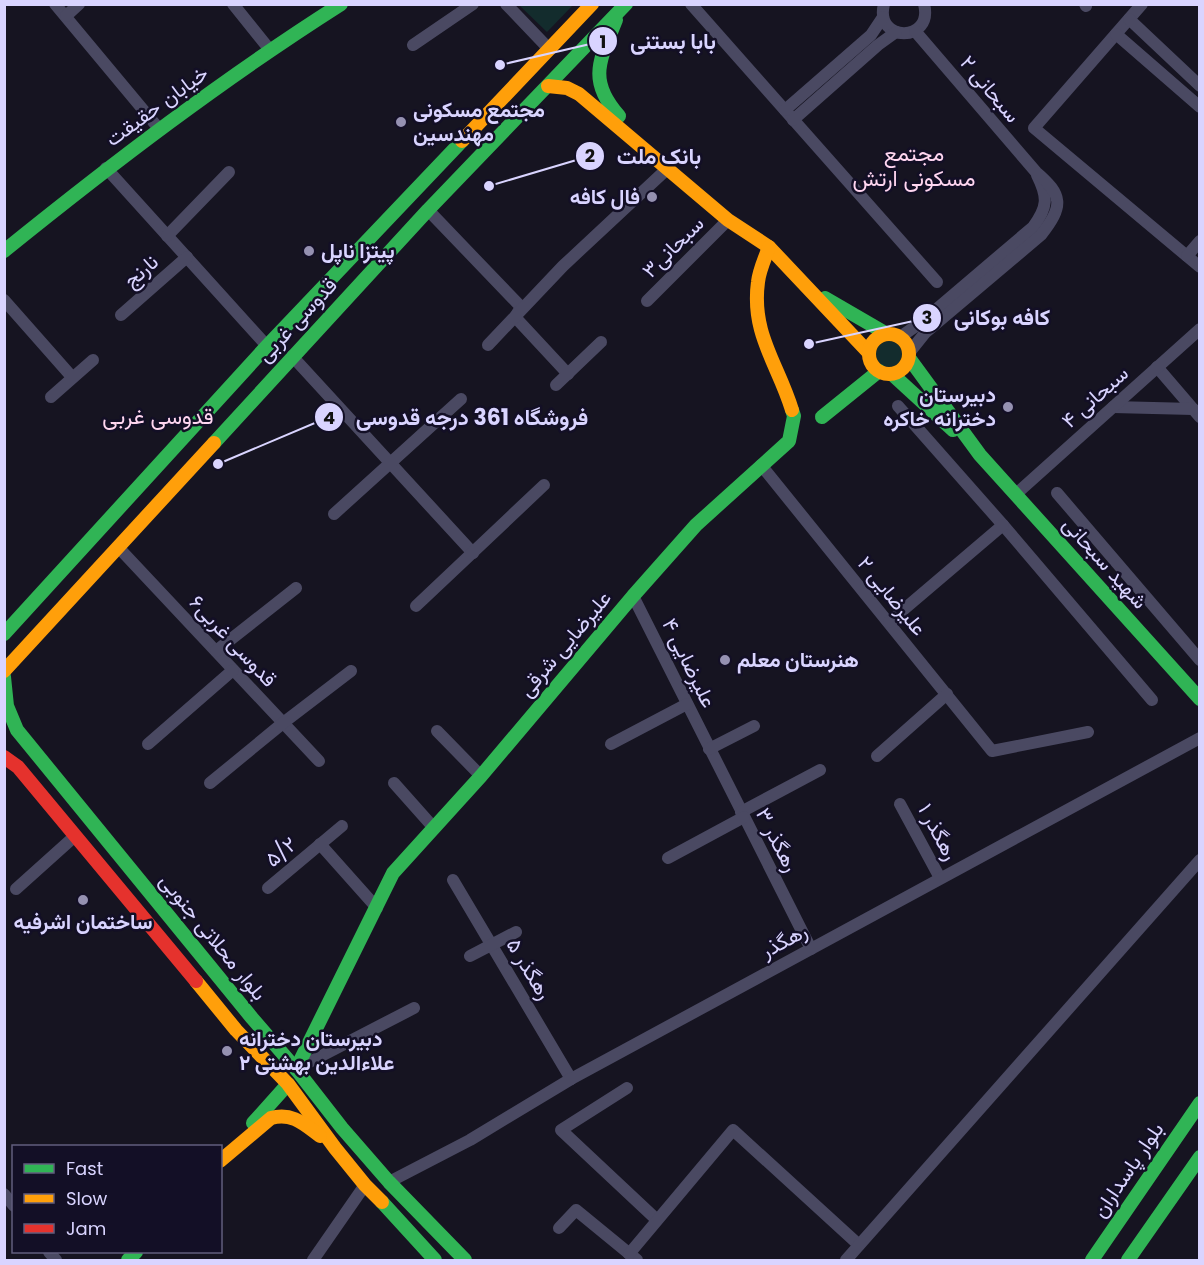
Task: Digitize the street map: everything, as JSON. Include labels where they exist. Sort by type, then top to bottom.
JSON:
[{"type":"street","points":[[55,4],[160,130]]},
{"type":"street","points":[[66,16],[79,4]]},
{"type":"street","points":[[233,4],[270,50]]},
{"type":"street","name":"خیابان حقیقت","points":[[4,251],[106,168],[270,50],[341,4]]},
{"type":"street","points":[[413,45],[473,4]]},
{"type":"street","points":[[506,4],[550,50]]},
{"type":"street","name":"قدوسی غربی","points":[[4,633],[267,345],[592,4]]},
{"type":"street","points":[[691,4],[937,282]]},
{"type":"street","points":[[1142,4],[1034,128],[1200,267]]},
{"type":"street","points":[[884,11],[886,23],[902,34],[915,31],[924,21],[926,6]]},
{"type":"street","points":[[622,8],[599,62],[600,89],[612,109],[648,143],[649,153]]},
{"type":"street","name":"قدوسی غربی","points":[[4,671],[428,210],[622,8]]},
{"type":"street","points":[[789,115],[870,34],[884,11]]},
{"type":"street","points":[[1129,19],[1200,86]]},
{"type":"street","name":"سبحانی ۲","points":[[915,31],[1036,172],[1053,187],[1058,204],[1053,219],[1041,235],[1018,246]]},
{"type":"street","points":[[789,115],[896,32]]},
{"type":"street","points":[[1116,34],[1200,107]]},
{"type":"street","points":[[548,86],[567,88],[579,94],[728,220],[769,248],[869,353]]},
{"type":"street","points":[[106,168],[267,345]]},
{"type":"street","points":[[488,345],[563,266],[667,169]]},
{"type":"street","points":[[167,236],[229,172]]},
{"type":"street","points":[[428,210],[521,307],[515,317]]},
{"type":"street","points":[[387,220],[404,236]]},
{"type":"street","name":"سبحانی۳","points":[[646,301],[728,220]]},
{"type":"street","points":[[1187,256],[1200,241]]},
{"type":"street","points":[[885,373],[870,360],[869,353],[874,340],[919,324],[1018,246]]},
{"type":"street","points":[[822,417],[885,373],[903,368],[925,333],[1018,246]]},
{"type":"street","name":"علیرضایی شرقی","points":[[296,1069],[393,873],[481,776],[696,525],[789,441],[794,416],[788,397],[768,354],[757,318],[758,281],[769,248]]},
{"type":"street","name":"نارنج","points":[[121,315],[187,257]]},
{"type":"street","points":[[811,290],[905,341],[909,356]]},
{"type":"street","points":[[4,300],[72,377]]},
{"type":"street","points":[[515,317],[568,374]]},
{"type":"street","name":"سبحانی ۴","points":[[1016,494],[1200,329]]},
{"type":"street","points":[[556,385],[601,342]]},
{"type":"street","points":[[292,356],[473,553]]},
{"type":"street","name":"شهید سبحانی","points":[[909,356],[980,455]]},
{"type":"street","points":[[51,398],[93,360]]},
{"type":"street","points":[[1158,367],[1196,413]]},
{"type":"street","name":"شهید سبحانی","points":[[885,373],[980,455],[1200,699]]},
{"type":"street","points":[[334,514],[461,399]]},
{"type":"street","points":[[898,406],[1152,700]]},
{"type":"street","points":[[1113,407],[1196,413]]},
{"type":"street","points":[[182,439],[200,456]]},
{"type":"street","name":"۲ علیرضایی","points":[[761,465],[992,751],[1088,732]]},
{"type":"street","points":[[416,606],[544,485]]},
{"type":"street","points":[[1057,493],[1198,655]]},
{"type":"street","points":[[888,622],[1003,525]]},
{"type":"street","name":"قدوسی غربی۶","points":[[118,547],[319,761]]},
{"type":"street","points":[[216,651],[296,588]]},
{"type":"street","name":"۴ علیرضایی","points":[[633,596],[709,749]]},
{"type":"street","points":[[148,744],[232,670]]},
{"type":"street","points":[[210,783],[351,671]]},
{"type":"street","name":"بلوار محلاتی جنوبی","points":[[4,677],[11,726],[296,1069],[342,1128],[389,1182],[465,1260]]},
{"type":"street","points":[[877,756],[947,694]]},
{"type":"street","points":[[611,744],[687,704]]},
{"type":"street","points":[[709,749],[754,726]]},
{"type":"street","points":[[437,731],[481,776]]},
{"type":"street","name":"رهگذر","points":[[389,1182],[471,1140],[571,1079],[1200,738]]},
{"type":"street","name":"۳ رهگذر","points":[[709,749],[811,948]]},
{"type":"street","name":"بلوار محلاتی جنوبی","points":[[4,757],[18,767],[236,1030],[288,1084],[365,1185],[435,1260]]},
{"type":"street","points":[[668,858],[820,770]]},
{"type":"street","points":[[394,783],[434,828]]},
{"type":"street","name":"۱ رهگذر","points":[[900,804],[940,878]]},
{"type":"street","name":"۵/۲","points":[[268,888],[342,826]]},
{"type":"street","points":[[16,889],[75,836]]},
{"type":"street","points":[[320,844],[377,908]]},
{"type":"street","points":[[846,1260],[1200,860]]},
{"type":"street","name":"۵ رهگذر","points":[[453,880],[571,1079]]},
{"type":"street","points":[[470,956],[516,932]]},
{"type":"street","points":[[296,1069],[414,1008]]},
{"type":"street","points":[[222,1158],[288,1084]]},
{"type":"street","points":[[627,1088],[561,1130],[657,1220]]},
{"type":"street","name":"بلوار پاسداران","points":[[1092,1260],[1200,1103]]},
{"type":"street","points":[[222,1158],[271,1118],[286,1114],[295,1118],[335,1148]]},
{"type":"street","points":[[559,1228],[576,1210],[633,1257],[657,1220],[732,1130],[859,1245]]},
{"type":"street","points":[[1128,1260],[1200,1157]]},
{"type":"street","points":[[313,1260],[365,1185]]},
{"type":"green space","points":[[519,5],[573,5],[547,32]]},
{"type":"green space","points":[[889,341],[898,345],[902,354],[898,363],[889,367],[880,363],[876,354],[880,345]]},
{"type":"traffic: fast","points":[[4,251],[169,123],[254,62],[341,4]]},
{"type":"traffic: fast","points":[[214,443],[428,210],[626,4]]},
{"type":"traffic: fast","points":[[616,20],[601,58],[600,80],[609,103],[619,116]]},
{"type":"traffic: fast","points":[[4,634],[267,346],[462,141]]},
{"type":"traffic: fast","points":[[825,298],[887,334]]},
{"type":"traffic: fast","points":[[909,358],[980,455],[1200,699]]},
{"type":"traffic: fast","points":[[822,417],[879,371]]},
{"type":"traffic: fast","points":[[892,374],[953,430]]},
{"type":"traffic: fast","points":[[296,1069],[393,873],[481,776],[696,525],[789,441],[794,416],[792,410]]},
{"type":"traffic: fast","points":[[4,677],[7,706],[17,730],[342,1128],[389,1182],[465,1260]]},
{"type":"traffic: fast","points":[[253,1123],[288,1084]]},
{"type":"traffic: fast","points":[[1092,1260],[1200,1103]]},
{"type":"traffic: fast","points":[[1128,1260],[1200,1157]]},
{"type":"traffic: fast","points":[[382,1202],[435,1260]]},
{"type":"traffic: fast","points":[[128,1260],[135,1253]]},
{"type":"traffic: slow","points":[[462,141],[592,4]]},
{"type":"traffic: slow","points":[[548,86],[567,88],[579,94],[728,220],[769,247],[869,353]]},
{"type":"traffic: slow","points":[[769,247],[759,278],[758,317],[767,348],[792,410]]},
{"type":"traffic: slow","points":[[889,334],[903,340],[909,354],[903,368],[889,374],[875,368],[869,354],[875,340],[889,334]]},
{"type":"traffic: slow","points":[[4,671],[214,443]]},
{"type":"traffic: slow","points":[[196,981],[236,1030],[288,1084],[335,1148],[382,1202]]},
{"type":"traffic: slow","points":[[222,1159],[271,1118],[292,1118],[320,1136]]},
{"type":"traffic: jam","points":[[4,757],[18,767],[196,981]]},
{"type":"place","name":"بابا بستنی","points":[[500,65]]},
{"type":"place","name":"مجتمع مسکونی مهندسین","points":[[401,122]]},
{"type":"place","name":"بانک ملت","points":[[489,186]]},
{"type":"place","name":"فال کافه","points":[[652,197]]},
{"type":"place","name":"پیتزا ناپل","points":[[309,251]]},
{"type":"place","name":"کافه بوکانی","points":[[809,344]]},
{"type":"place","name":"دبیرستان دخترانه خاکره","points":[[1008,407]]},
{"type":"place","name":"فروشگاه 361 درجه قدوسی","points":[[218,464]]},
{"type":"place","name":"هنرستان معلم","points":[[725,660]]},
{"type":"place","name":"ساختمان اشرفیه","points":[[83,900]]},
{"type":"place","name":"دبیرستان دخترانه علاءالدین بهشتی ۲","points":[[227,1051]]},
{"type":"district","name":"مجتمع مسکونی ارتش","points":[[914,166]]},
{"type":"district","name":"قدوسی غربی","points":[[158,416]]}]
